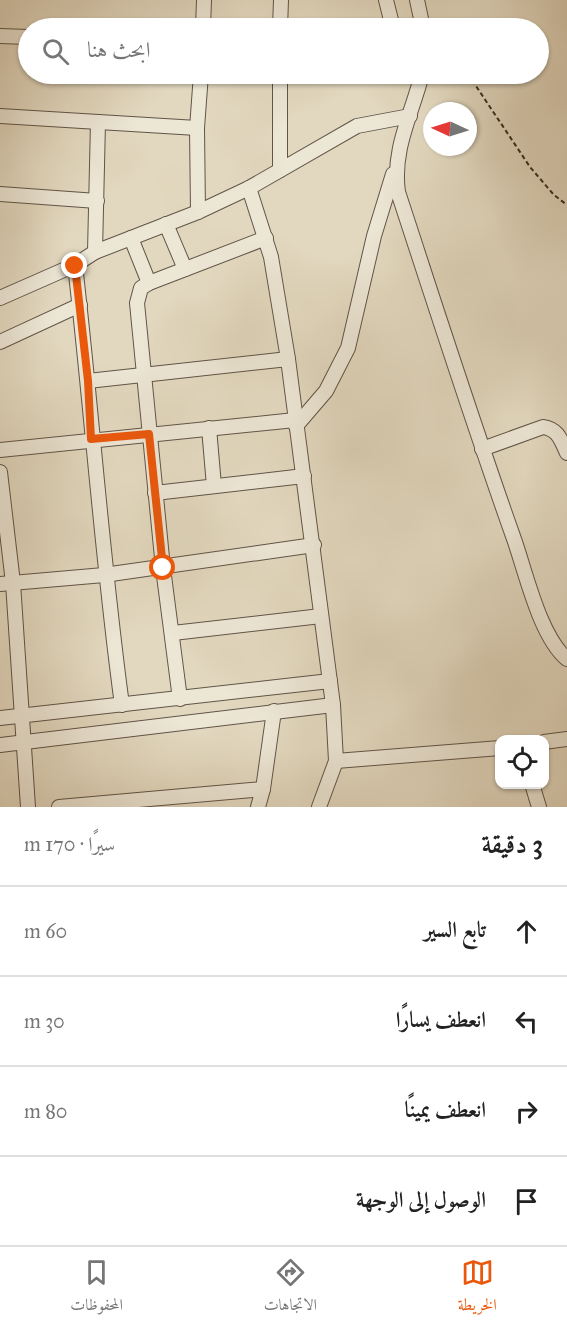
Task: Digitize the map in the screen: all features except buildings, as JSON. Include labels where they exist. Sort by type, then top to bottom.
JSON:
[{"type":"street","points":[[203,18],[204,0]]},
{"type":"street","points":[[280,18],[281,0]]},
{"type":"street","points":[[386,0],[390,18]]},
{"type":"street","points":[[417,0],[421,18]]},
{"type":"street","points":[[0,36],[18,37]]},
{"type":"street","points":[[198,212],[197,128],[200,84]]},
{"type":"street","points":[[279,84],[280,170]]},
{"type":"street","points":[[0,450],[209,428],[296,423],[326,391],[348,348],[374,236],[396,164],[398,147],[419,84]]},
{"type":"street","points":[[0,116],[197,128]]},
{"type":"street","points":[[0,298],[75,266],[95,252],[198,212],[249,188],[357,126],[410,116]]},
{"type":"street","points":[[95,252],[98,122]]},
{"type":"street","points":[[396,164],[398,192],[482,449],[552,642],[567,659]]},
{"type":"street","points":[[249,188],[266,238],[288,359],[333,705],[336,761],[319,807]]},
{"type":"street","points":[[0,194],[97,201]]},
{"type":"street","points":[[166,224],[185,269]]},
{"type":"street","points":[[130,238],[148,283]]},
{"type":"street","points":[[180,699],[163,568],[136,303],[141,288],[148,283],[266,238]]},
{"type":"street","points":[[75,266],[88,381],[104,575],[122,705]]},
{"type":"street","points":[[1,339],[80,305]]},
{"type":"street","points":[[88,381],[288,359]]},
{"type":"street","points":[[209,428],[214,486]]},
{"type":"street","points":[[482,449],[543,428],[551,429],[558,434],[567,453]]},
{"type":"street","points":[[0,472],[7,583],[24,716],[28,807]]},
{"type":"street","points":[[155,493],[304,476]]},
{"type":"street","points":[[7,583],[163,568],[314,545]]},
{"type":"street","points":[[173,633],[321,616]]},
{"type":"street","points":[[552,642],[567,643]]},
{"type":"street","points":[[0,718],[330,681]]},
{"type":"street","points":[[0,745],[333,705]]},
{"type":"street","points":[[258,807],[263,789],[274,711]]},
{"type":"street","points":[[549,741],[567,739]]},
{"type":"street","points":[[336,761],[495,748]]},
{"type":"street","points":[[60,807],[194,802],[263,789]]},
{"type":"street","points":[[534,789],[539,807]]},
{"type":"path","points":[[475,84],[530,167],[554,195],[567,205]]},
{"type":"route","points":[[75,266],[88,381],[91,439],[149,434],[163,568]]}]
